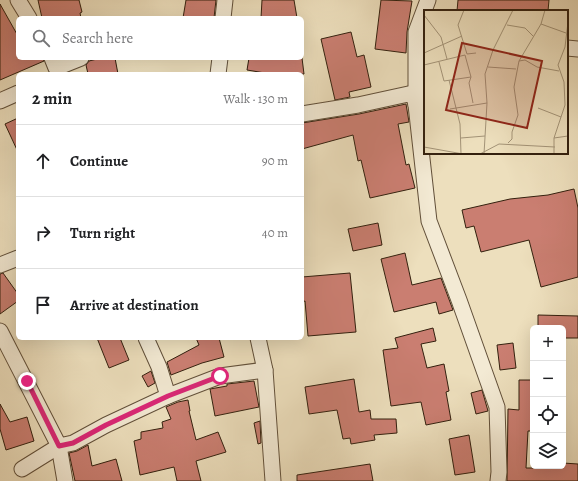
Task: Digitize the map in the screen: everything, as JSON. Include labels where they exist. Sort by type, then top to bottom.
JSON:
[{"type":"street","points":[[18,0],[28,16]]},
{"type":"street","points":[[223,16],[225,0]]},
{"type":"street","points":[[425,10],[428,0]]},
{"type":"street","points":[[416,105],[420,31],[424,16]]},
{"type":"street","points":[[568,48],[578,49]]},
{"type":"street","points":[[53,67],[75,60]]},
{"type":"street","points":[[218,72],[220,60]]},
{"type":"street","points":[[304,114],[358,105],[413,93],[416,105],[428,221],[459,300],[497,407],[498,481]]},
{"type":"street","points":[[0,101],[16,94]]},
{"type":"street","points":[[0,265],[16,259]]},
{"type":"street","points":[[0,330],[59,446],[65,481]]},
{"type":"street","points":[[147,340],[159,367],[168,396]]},
{"type":"street","points":[[258,340],[265,370],[273,481]]},
{"type":"street","points":[[22,469],[59,446],[73,443],[106,425],[168,396],[220,376],[265,370]]},
{"type":"building","points":[[38,0],[79,0],[82,12],[80,13],[81,16],[42,16]]},
{"type":"building","points":[[186,0],[216,0],[214,16],[183,16]]},
{"type":"building","points":[[262,0],[294,0],[297,16],[261,16]]},
{"type":"building","points":[[381,0],[412,1],[407,32],[406,53],[375,49]]},
{"type":"building","points":[[458,0],[549,0],[548,10],[457,10]]},
{"type":"building","points":[[0,4],[16,32],[16,60],[44,61],[0,80]]},
{"type":"building","points":[[351,32],[357,57],[364,55],[371,87],[349,92],[350,97],[335,100],[321,39]]},
{"type":"building","points":[[115,60],[118,72],[88,72],[86,65],[89,61]]},
{"type":"building","points":[[249,60],[302,60],[304,72],[259,72],[247,70]]},
{"type":"building","points":[[406,104],[409,122],[398,124],[406,165],[409,164],[415,188],[370,198],[361,160],[358,161],[353,135],[304,148],[304,123],[359,114]]},
{"type":"building","points":[[16,119],[16,148],[5,124]]},
{"type":"building","points":[[574,189],[578,208],[578,277],[541,287],[529,240],[481,252],[474,226],[466,228],[462,210],[510,199],[548,195]]},
{"type":"building","points":[[378,223],[382,245],[353,251],[348,229]]},
{"type":"building","points":[[405,253],[412,285],[441,278],[453,310],[439,314],[436,302],[394,312],[381,259]]},
{"type":"building","points":[[3,273],[16,291],[16,302],[0,314],[0,274]]},
{"type":"building","points":[[350,273],[356,332],[308,336],[304,301],[304,277]]},
{"type":"building","points":[[538,315],[578,316],[578,338],[566,338],[566,325],[538,325]]},
{"type":"building","points":[[433,328],[436,341],[421,344],[427,368],[444,364],[449,391],[446,392],[451,420],[426,425],[421,402],[391,406],[383,350],[398,348],[395,338]]},
{"type":"building","points":[[98,340],[121,340],[129,360],[109,368]]},
{"type":"building","points":[[197,340],[220,340],[224,357],[202,363],[171,375],[167,362],[199,345]]},
{"type":"building","points":[[513,343],[516,368],[500,370],[497,345]]},
{"type":"building","points":[[151,371],[155,383],[148,387],[142,376]]},
{"type":"building","points":[[354,379],[359,412],[370,410],[371,419],[396,419],[397,433],[374,435],[375,440],[351,444],[350,438],[343,439],[337,410],[309,414],[305,387]]},
{"type":"building","points":[[519,380],[530,380],[530,431],[528,431],[526,468],[566,469],[566,463],[578,464],[578,481],[507,481],[508,409],[519,410]]},
{"type":"building","points":[[254,381],[259,407],[215,416],[210,389],[227,386],[227,384]]},
{"type":"building","points":[[482,390],[488,411],[476,414],[471,393]]},
{"type":"building","points":[[188,400],[196,440],[218,432],[226,452],[196,461],[201,481],[177,481],[174,467],[140,475],[134,441],[141,439],[141,432],[163,428],[162,422],[171,419],[166,407]]},
{"type":"building","points":[[0,404],[10,422],[27,417],[34,441],[6,450],[0,429]]},
{"type":"building","points":[[260,421],[261,443],[258,444],[254,423]]},
{"type":"building","points":[[469,435],[475,472],[455,475],[449,439]]},
{"type":"building","points":[[88,445],[92,466],[116,459],[122,481],[75,481],[69,453],[77,451]]},
{"type":"building","points":[[370,464],[373,481],[297,481],[297,475]]},
{"type":"route","points":[[27,381],[59,446],[73,443],[106,425],[168,396],[220,376]]}]
